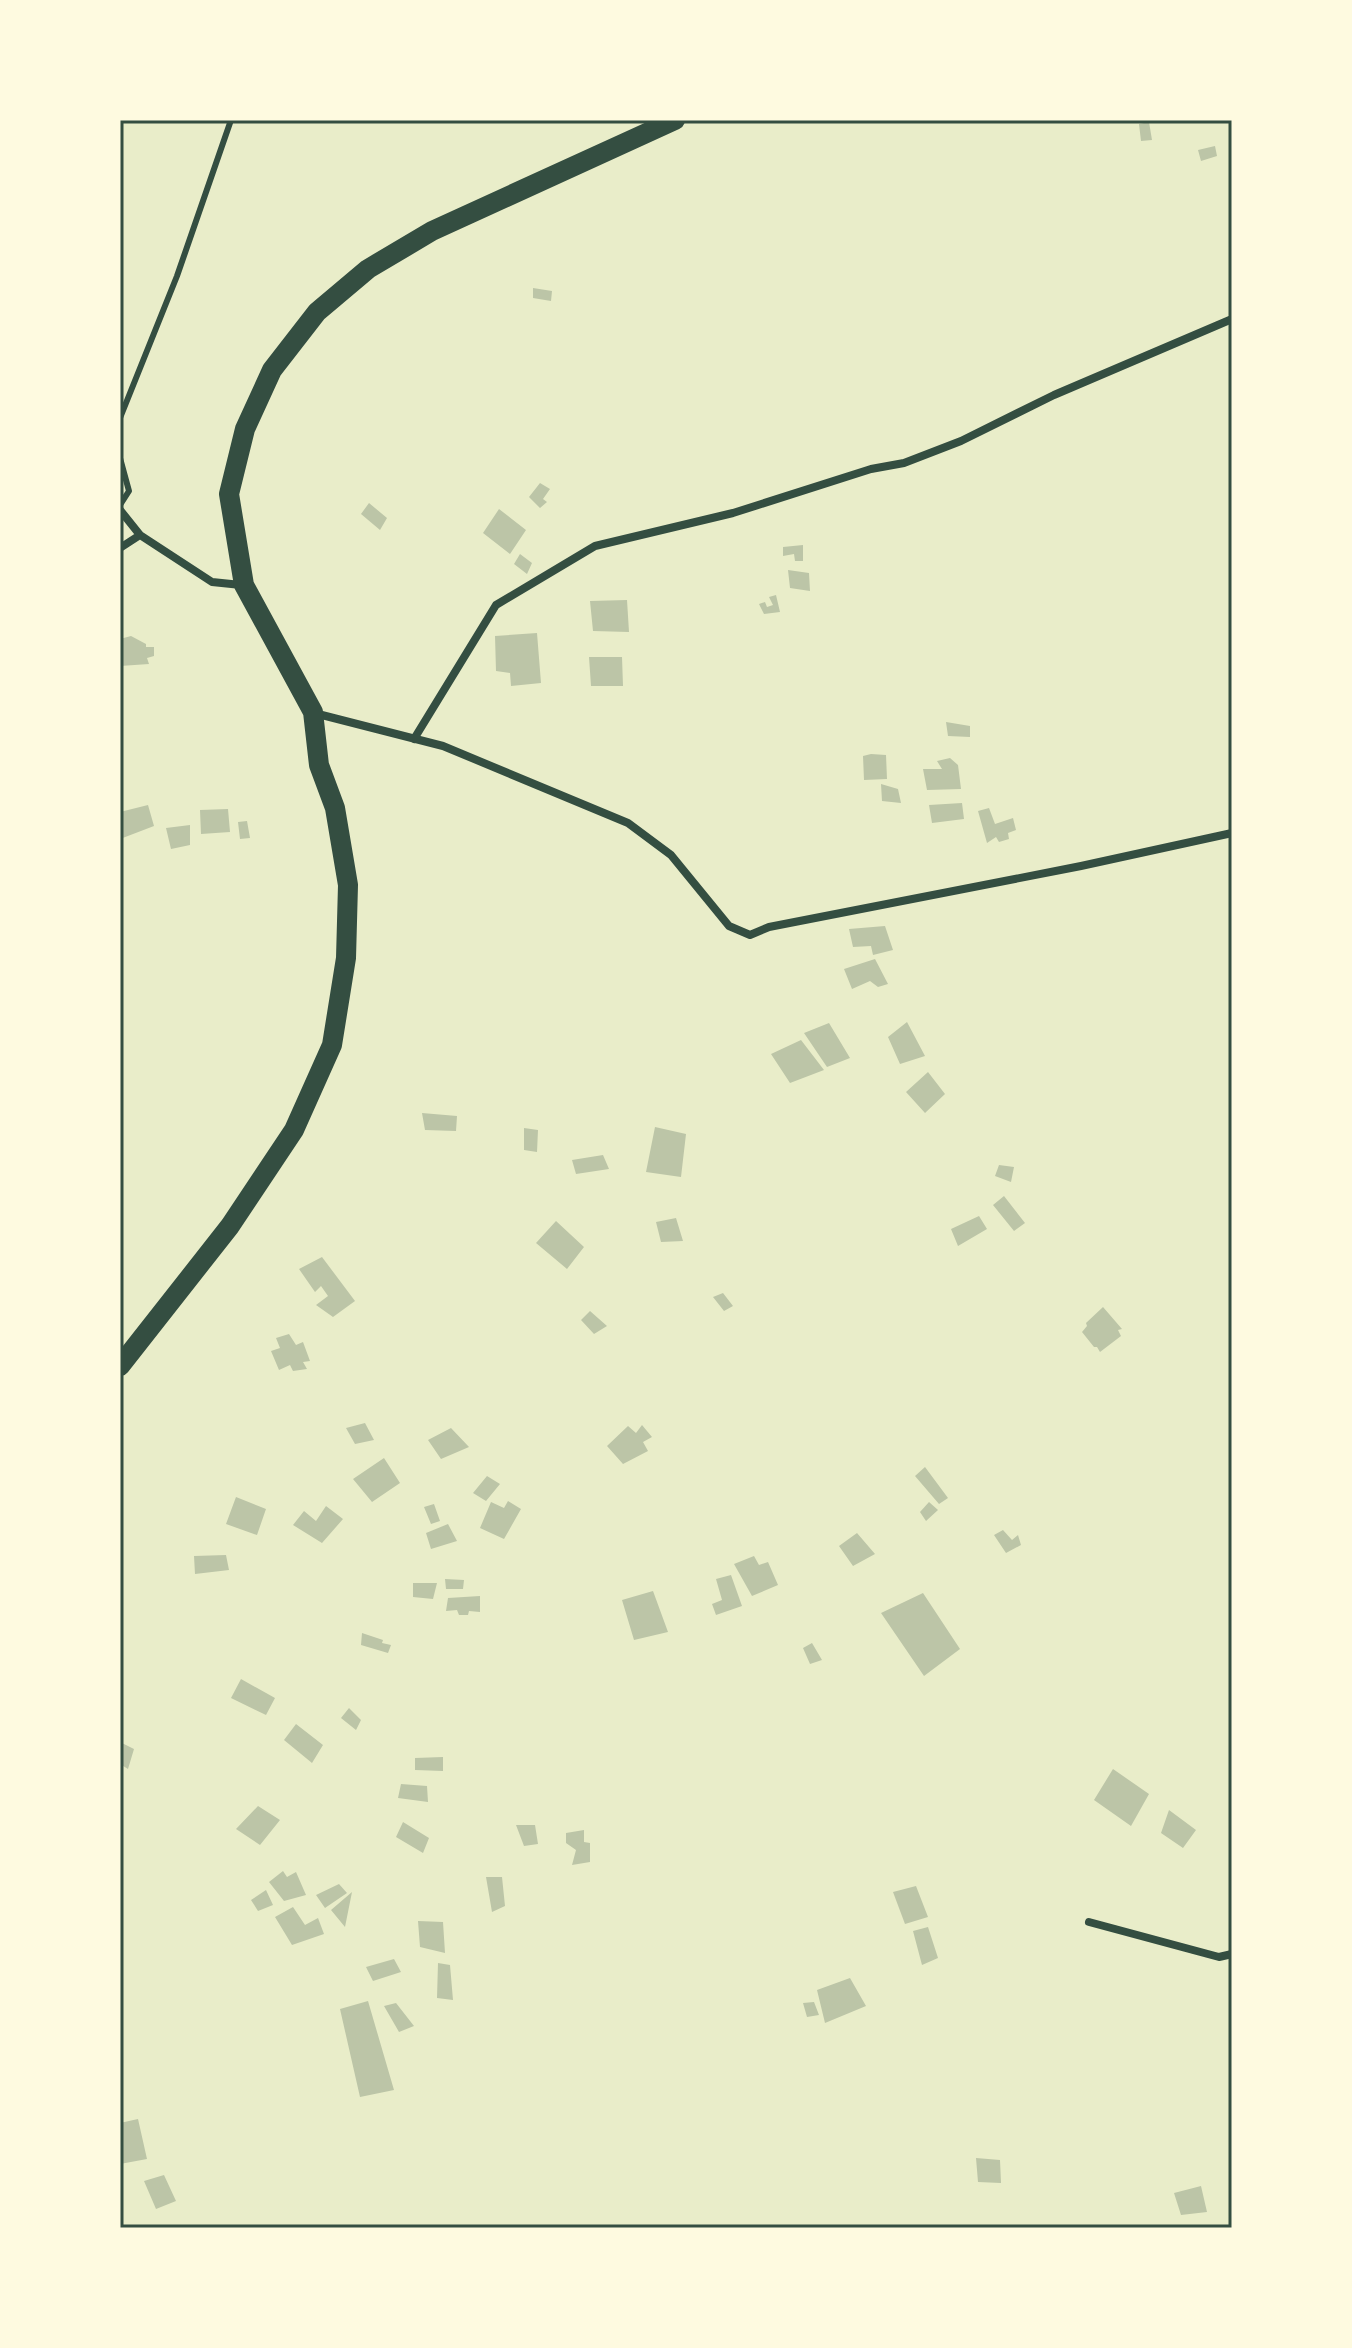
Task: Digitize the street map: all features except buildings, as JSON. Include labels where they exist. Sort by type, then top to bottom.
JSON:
[{"type":"highway","points":[[120,1366],[230,1226],[294,1130],[332,1045],[346,958],[348,885],[335,808],[319,765],[313,712],[244,585],[229,494],[245,429],[272,370],[317,312],[368,269],[432,231],[675,120]]},
{"type":"street","points":[[414,739],[496,605],[595,546],[733,513],[871,469],[904,463],[961,441],[1054,395],[1232,319]]},
{"type":"street","points":[[120,508],[140,535],[212,582],[244,585]]},
{"type":"street","points":[[120,548],[140,535]]},
{"type":"street","points":[[313,712],[443,746],[628,823],[671,855],[729,926],[750,935],[769,927],[1232,833]]},
{"type":"street","points":[[1089,1922],[1219,1957],[1232,1954]]},
{"type":"lane","points":[[120,418],[177,276],[231,120]]},
{"type":"lane","points":[[120,458],[129,491],[120,508]]}]
